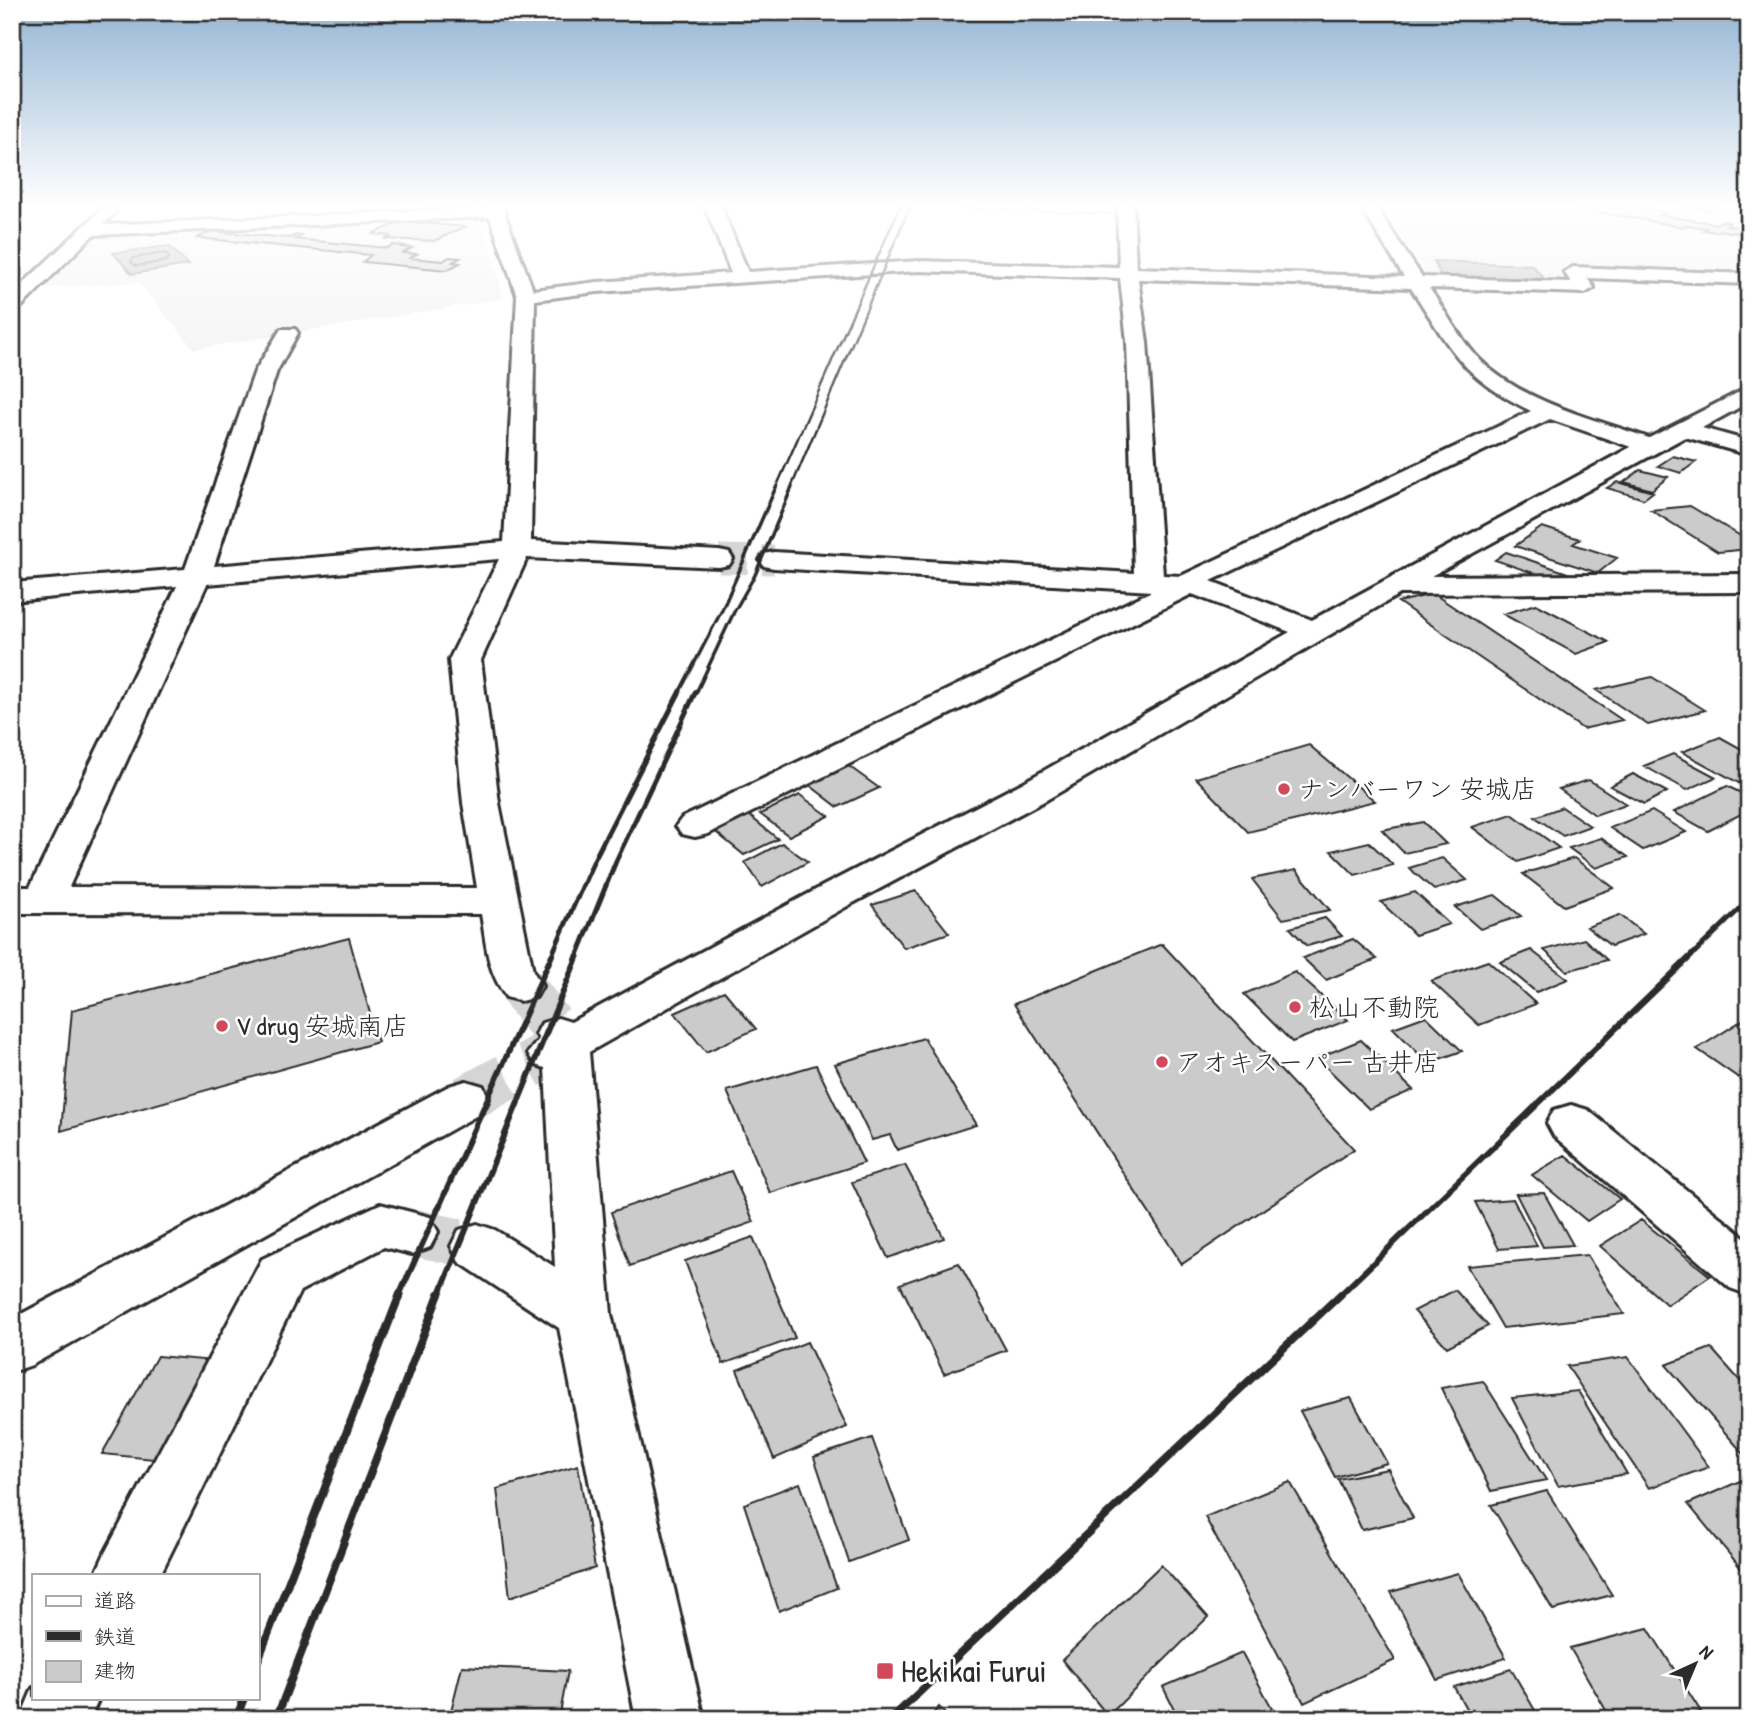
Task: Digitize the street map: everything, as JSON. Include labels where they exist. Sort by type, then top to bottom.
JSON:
[{"type":"street","points":[[12,305],[33,285]]},
{"type":"street","points":[[521,986],[512,973],[481,803],[465,660],[517,549],[526,296],[522,285]]},
{"type":"street","points":[[526,296],[629,285]]},
{"type":"street","points":[[1129,285],[1137,342],[1149,581]]},
{"type":"street","points":[[1418,285],[1465,357],[1482,372],[1552,410],[1651,446]]},
{"type":"street","points":[[1477,285],[1585,288],[1583,285]]},
{"type":"street","points":[[288,333],[266,371],[197,575],[28,900],[501,901]]},
{"type":"street","points":[[670,1719],[584,1314],[558,1044],[1035,791],[1394,585],[1748,394]]},
{"type":"street","points":[[695,826],[1188,585],[1197,577],[1552,410]]},
{"type":"street","points":[[1681,429],[1749,447]]},
{"type":"street","points":[[12,592],[517,549],[719,559]]},
{"type":"street","points":[[774,561],[1188,585],[1209,589],[1313,631]]},
{"type":"street","points":[[1394,585],[1749,583]]},
{"type":"street","points":[[12,1347],[467,1099]]},
{"type":"street","points":[[1570,1123],[1749,1272]]},
{"type":"street","points":[[128,1574],[281,1275],[380,1225],[412,1232]]},
{"type":"street","points":[[477,1246],[584,1314]]},
{"type":"street","points":[[54,1719],[64,1700]]},
{"type":"shaded area","points":[[44,285],[93,285],[40,288]]},
{"type":"shaded area","points":[[140,285],[500,285],[503,299],[194,349]]},
{"type":"building","points":[[1673,456],[1696,462],[1681,473],[1658,466]]},
{"type":"building","points":[[1640,470],[1668,477],[1652,490],[1624,482]]},
{"type":"building","points":[[1617,482],[1653,492],[1644,499],[1607,488]]},
{"type":"building","points":[[1690,506],[1749,541],[1749,549],[1718,552],[1651,510]]},
{"type":"building","points":[[1542,527],[1580,539],[1573,544],[1617,558],[1598,573],[1515,546]]},
{"type":"building","points":[[1506,552],[1574,575],[1563,583],[1495,560]]},
{"type":"building","points":[[1434,594],[1622,720],[1583,729],[1398,602]]},
{"type":"building","points":[[1536,604],[1609,642],[1576,654],[1503,614]]},
{"type":"building","points":[[1652,677],[1705,710],[1648,725],[1596,690]]},
{"type":"building","points":[[1720,737],[1749,753],[1749,786],[1746,787],[1682,752]]},
{"type":"building","name":"ナンバーワン 安城店","points":[[1309,745],[1375,801],[1248,832],[1196,778]]},
{"type":"building","points":[[1673,754],[1716,777],[1687,790],[1644,766]]},
{"type":"building","points":[[843,762],[879,788],[838,807],[803,780]]},
{"type":"building","points":[[1633,774],[1667,792],[1644,804],[1610,786]]},
{"type":"building","points":[[1589,780],[1626,804],[1595,815],[1559,789]]},
{"type":"building","points":[[1727,786],[1749,797],[1749,810],[1708,831],[1674,812]]},
{"type":"building","points":[[800,795],[829,816],[789,836],[760,814]]},
{"type":"building","points":[[1562,807],[1590,826],[1563,836],[1535,817]]},
{"type":"building","points":[[1652,811],[1686,832],[1643,850],[1610,828]]},
{"type":"building","points":[[746,813],[778,839],[744,855],[712,829]]},
{"type":"building","points":[[1512,814],[1559,848],[1518,862],[1472,827]]},
{"type":"building","points":[[1423,822],[1446,844],[1404,853],[1382,830]]},
{"type":"building","points":[[1601,838],[1628,857],[1596,868],[1569,848]]},
{"type":"building","points":[[1369,842],[1393,865],[1355,875],[1331,851]]},
{"type":"building","points":[[782,843],[808,862],[762,887],[745,862]]},
{"type":"building","points":[[1442,858],[1467,880],[1434,890],[1409,868]]},
{"type":"building","points":[[1574,858],[1614,888],[1564,906],[1523,874]]},
{"type":"building","points":[[1296,870],[1330,910],[1283,919],[1252,879]]},
{"type":"building","points":[[916,891],[949,933],[904,948],[872,905]]},
{"type":"building","points":[[1415,892],[1449,924],[1415,935],[1381,902]]},
{"type":"building","points":[[1495,895],[1521,916],[1480,929],[1455,907]]},
{"type":"building","points":[[1620,915],[1644,934],[1611,946],[1587,927]]},
{"type":"building","points":[[1325,918],[1342,936],[1307,946],[1290,928]]},
{"type":"building","name":"V drug 安城南店","points":[[349,938],[378,1042],[61,1131],[72,1010]]},
{"type":"building","points":[[1353,939],[1377,959],[1326,980],[1303,958]]},
{"type":"building","points":[[1584,939],[1607,960],[1567,971],[1544,950]]},
{"type":"building","name":"アオキスーパー 古井店","points":[[1162,944],[1354,1149],[1182,1264],[1014,1004]]},
{"type":"building","points":[[1531,950],[1568,979],[1536,992],[1500,962]]},
{"type":"building","points":[[1488,961],[1536,1004],[1479,1025],[1431,981]]},
{"type":"building","name":"松山不動院","points":[[1295,972],[1348,1020],[1292,1042],[1244,994]]},
{"type":"building","points":[[724,991],[756,1029],[706,1052],[675,1013]]},
{"type":"building","points":[[1426,1016],[1462,1051],[1428,1063],[1393,1028]]},
{"type":"building","points":[[1746,1018],[1749,1020],[1749,1085],[1697,1049]]},
{"type":"building","points":[[924,1038],[976,1125],[897,1150],[890,1135],[872,1140],[835,1064]]},
{"type":"building","points":[[1361,1040],[1413,1090],[1369,1109],[1317,1058]]},
{"type":"building","points":[[816,1065],[864,1163],[770,1193],[727,1091]]},
{"type":"building","points":[[1565,1155],[1620,1199],[1587,1221],[1532,1175]]},
{"type":"building","points":[[905,1165],[944,1238],[888,1258],[852,1182]]},
{"type":"building","points":[[731,1171],[754,1222],[630,1266],[611,1212]]},
{"type":"building","points":[[1544,1193],[1573,1245],[1543,1247],[1516,1194]]},
{"type":"building","points":[[1513,1199],[1537,1246],[1499,1249],[1475,1202]]},
{"type":"building","points":[[1641,1220],[1710,1276],[1667,1305],[1600,1246]]},
{"type":"building","points":[[753,1237],[795,1338],[723,1364],[685,1261]]},
{"type":"building","points":[[1587,1255],[1624,1314],[1503,1328],[1467,1266]]},
{"type":"building","points":[[959,1263],[1006,1350],[944,1374],[900,1284]]},
{"type":"building","points":[[1455,1290],[1488,1326],[1447,1347],[1414,1311]]},
{"type":"building","points":[[807,1342],[847,1427],[774,1459],[737,1370]]},
{"type":"building","points":[[1711,1348],[1749,1391],[1749,1460],[1666,1365]]},
{"type":"building","points":[[157,1356],[215,1361],[164,1460],[102,1454]]},
{"type":"building","points":[[1628,1357],[1709,1467],[1649,1488],[1567,1366]]},
{"type":"building","points":[[1483,1381],[1546,1480],[1491,1491],[1441,1388]]},
{"type":"building","points":[[1578,1391],[1627,1474],[1558,1486],[1512,1398]]},
{"type":"building","points":[[1351,1398],[1387,1463],[1335,1477],[1300,1411]]},
{"type":"building","points":[[872,1438],[909,1540],[849,1562],[814,1457]]},
{"type":"building","points":[[578,1465],[595,1568],[510,1597],[497,1489]]},
{"type":"building","points":[[1388,1469],[1413,1518],[1362,1530],[1338,1479]]},
{"type":"building","points":[[1740,1481],[1749,1490],[1749,1578],[1688,1504]]},
{"type":"building","points":[[1290,1482],[1395,1660],[1304,1703],[1205,1517]]},
{"type":"building","points":[[800,1483],[837,1588],[779,1611],[744,1504]]},
{"type":"building","points":[[1547,1491],[1612,1595],[1553,1610],[1491,1505]]},
{"type":"building","points":[[1161,1565],[1208,1617],[1108,1716],[1062,1660]]},
{"type":"building","points":[[1458,1573],[1506,1658],[1437,1680],[1391,1592]]},
{"type":"building","points":[[1648,1628],[1701,1712],[1675,1719],[1611,1719],[1570,1648]]},
{"type":"building","points":[[1242,1653],[1278,1719],[1179,1719],[1163,1687]]},
{"type":"building","points":[[462,1666],[568,1671],[559,1719],[449,1719]]},
{"type":"building","points":[[1511,1669],[1540,1719],[1472,1719],[1454,1687]]},
{"type":"building","points":[[939,1707],[949,1719],[928,1719]]},
{"type":"tunnel","points":[[719,559],[774,560]]},
{"type":"tunnel","points":[[521,986],[558,1034]]},
{"type":"tunnel","points":[[466,1099],[551,1053]]},
{"type":"tunnel","points":[[412,1232],[477,1246]]},
{"type":"railway","points":[[776,488],[865,285]]},
{"type":"railway","points":[[791,488],[877,285]]},
{"type":"railway","points":[[679,693],[722,610],[776,487]]},
{"type":"railway","points":[[696,693],[734,612],[755,575],[792,487]]},
{"type":"railway","points":[[551,957],[595,858],[680,691]]},
{"type":"railway","points":[[577,957],[616,861],[696,691]]},
{"type":"railway","points":[[1690,957],[1749,900]]},
{"type":"railway","points":[[399,1296],[552,955]]},
{"type":"railway","points":[[439,1296],[578,955]]},
{"type":"railway","points":[[1339,1296],[1692,955]]},
{"type":"railway","points":[[259,1658],[400,1294]]},
{"type":"railway","points":[[276,1719],[439,1294]]},
{"type":"railway","points":[[891,1719],[1341,1294]]},
{"type":"railway","points":[[236,1719],[243,1700]]},
{"type":"place","name":"ナンバーワン 安城店","points":[[1284,789]]},
{"type":"place","name":"松山不動院","points":[[1295,1007]]},
{"type":"place","name":"V drug 安城南店","points":[[222,1026]]},
{"type":"place","name":"アオキスーパー 古井店","points":[[1162,1062]]},
{"type":"place","name":"Hekikai Furui","points":[[885,1671]]}]
